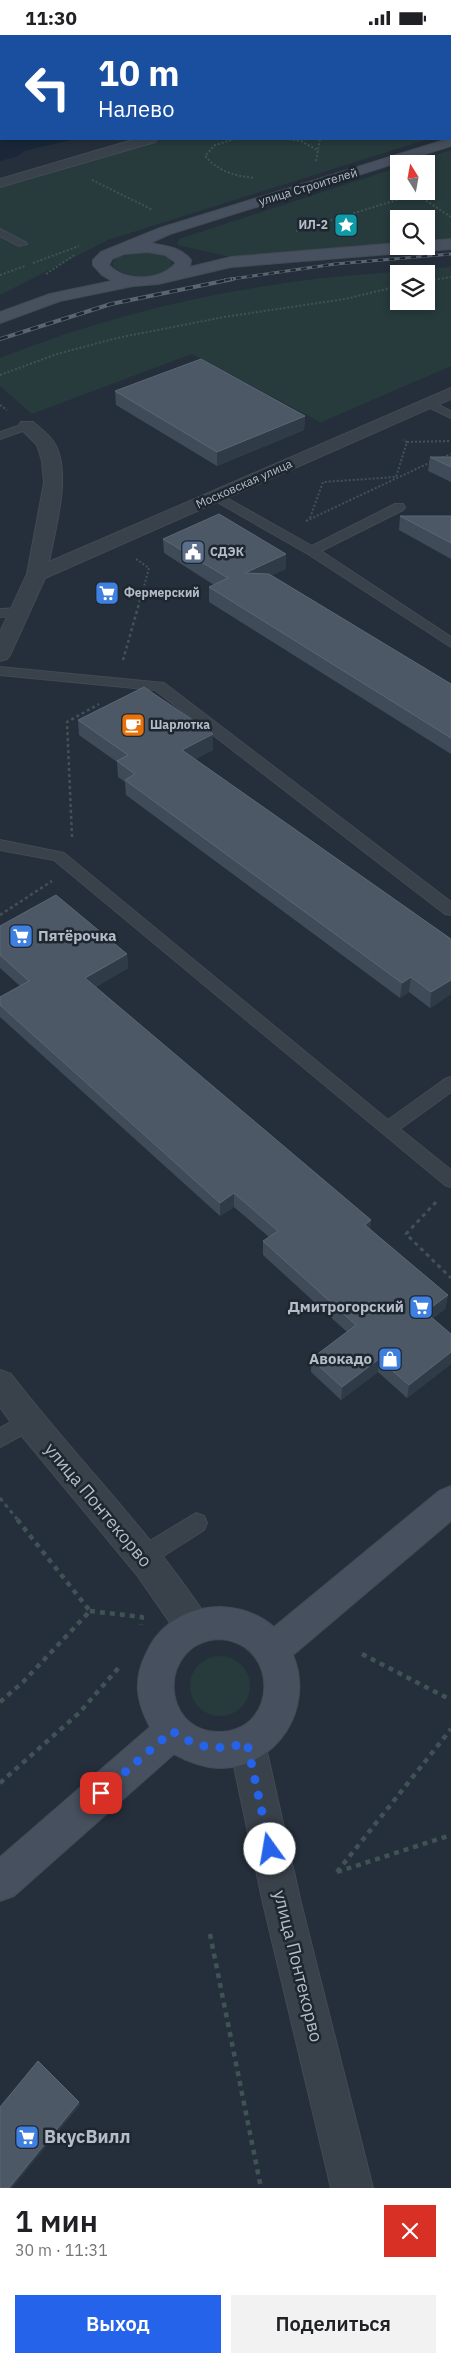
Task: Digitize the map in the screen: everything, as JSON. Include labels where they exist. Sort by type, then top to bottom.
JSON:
[{"type":"main road","name":"улица Строителей","points":[[56,297],[113,252],[165,231],[451,142]]},
{"type":"main road","points":[[160,248],[165,231]]},
{"type":"main road","points":[[435,245],[451,244]]},
{"type":"main road","points":[[123,249],[160,248],[178,255],[230,263]]},
{"type":"main road","points":[[0,318],[56,297],[230,263],[390,248]]},
{"type":"main road","points":[[173,275],[183,265],[183,260],[178,255]]},
{"type":"main road","points":[[102,262],[102,267],[106,272],[124,279],[137,281]]},
{"type":"main road","points":[[272,1649],[298,1630],[451,1501]]},
{"type":"main road","points":[[215,1623],[236,1625],[256,1634],[272,1649],[282,1669],[284,1690],[278,1711],[266,1729],[247,1743],[228,1748],[208,1748],[189,1742],[172,1731],[160,1714],[154,1694],[154,1673],[162,1654],[176,1638],[194,1628],[215,1623]]},
{"type":"main road","points":[[0,1881],[172,1731]]},
{"type":"street","points":[[0,183],[147,140]]},
{"type":"street","name":"Московская улица","points":[[37,574],[451,393]]},
{"type":"street","points":[[0,655],[37,574],[53,483],[51,461],[45,443],[27,426]]},
{"type":"street","name":"улица Понтекорво","points":[[0,1383],[28,1422],[176,1598],[194,1628]]},
{"type":"street","name":"улица Понтекорво","points":[[247,1743],[282,1903],[352,2188]]},
{"type":"lane","points":[[0,232],[22,244]]},
{"type":"lane","points":[[428,403],[451,415]]},
{"type":"lane","points":[[0,436],[27,426]]},
{"type":"lane","points":[[216,496],[312,551],[451,643]]},
{"type":"lane","points":[[312,551],[399,507]]},
{"type":"lane","points":[[0,613],[21,612]]},
{"type":"lane","points":[[0,671],[160,686],[451,910]]},
{"type":"lane","points":[[0,845],[59,856],[451,1181]]},
{"type":"lane","points":[[388,1129],[451,1083]]},
{"type":"lane","points":[[0,1438],[28,1422]]},
{"type":"lane","points":[[143,1557],[196,1523]]},
{"type":"path","points":[[232,140],[215,145],[205,156],[214,168],[238,177],[263,178]]},
{"type":"path","points":[[295,140],[301,141],[318,151],[320,140]]},
{"type":"path","points":[[62,165],[185,225]]},
{"type":"path","points":[[289,233],[394,200]]},
{"type":"path","points":[[426,200],[451,217]]},
{"type":"path","points":[[0,275],[87,243]]},
{"type":"path","points":[[43,276],[81,251]]},
{"type":"path","points":[[435,280],[451,277]]},
{"type":"path","points":[[0,375],[57,354],[117,338],[224,317],[345,299],[390,287]]},
{"type":"path","points":[[400,438],[407,442],[451,441]]},
{"type":"path","points":[[396,477],[407,442]]},
{"type":"path","points":[[283,534],[310,518],[396,477],[451,454]]},
{"type":"path","points":[[310,518],[323,482],[396,477]]},
{"type":"path","points":[[0,915],[73,867],[66,738],[67,723],[114,695],[149,568]]},
{"type":"path","points":[[438,1200],[406,1234],[451,1277]]},
{"type":"path","points":[[0,1498],[90,1611],[142,1617],[140,1627]]},
{"type":"path","points":[[0,1702],[23,1682],[90,1611]]},
{"type":"path","points":[[362,1653],[451,1699]]},
{"type":"path","points":[[0,1783],[79,1713],[124,1661]]},
{"type":"path","points":[[451,1729],[337,1872],[451,1835]]},
{"type":"path","points":[[210,1934],[261,2188]]},
{"type":"shaded area","points":[[154,140],[425,140],[108,240],[0,295],[0,185]]},
{"type":"shaded area","points":[[451,150],[451,238],[435,239],[435,210],[390,210],[390,243],[231,257],[177,245],[179,239],[390,170],[390,200],[435,200],[435,155]]},
{"type":"shaded area","points":[[146,251],[169,257],[172,264],[160,273],[143,276],[126,274],[113,266],[113,262],[121,255]]},
{"type":"shaded area","points":[[451,267],[451,366],[322,423],[192,354],[32,414],[0,386],[0,358],[76,331],[155,308],[275,284],[390,272],[390,310],[435,310],[435,268]]},
{"type":"shaded area","points":[[220,1656],[237,1661],[245,1669],[250,1686],[245,1703],[237,1711],[220,1716],[203,1711],[195,1703],[190,1686],[195,1669],[203,1661]]},
{"type":"water","points":[[0,140],[71,140],[24,151],[18,156],[0,161]]},
{"type":"building","points":[[201,359],[305,416],[217,452],[115,391]]},
{"type":"building","points":[[430,457],[451,457],[451,467]]},
{"type":"building","points":[[219,514],[286,554],[245,573],[269,574],[451,684],[451,738],[209,587],[228,578],[163,539]]},
{"type":"building","points":[[400,516],[451,516],[451,543]]},
{"type":"building","points":[[144,687],[213,734],[182,750],[451,939],[451,980],[431,992],[411,977],[402,983],[125,780],[135,774],[117,761],[128,755],[78,720]]},
{"type":"building","points":[[56,895],[127,954],[85,978],[371,1220],[365,1225],[448,1295],[425,1312],[451,1334],[451,1352],[409,1385],[379,1359],[342,1387],[311,1359],[356,1325],[263,1241],[278,1231],[234,1193],[220,1203],[0,1005],[0,997],[29,981],[0,955],[0,926]]},
{"type":"building","points":[[38,2061],[79,2102],[9,2188],[0,2188],[0,2107]]},
{"type":"railway","points":[[225,280],[335,264],[451,254]]},
{"type":"railway","points":[[0,339],[111,304],[233,279]]},
{"type":"place","name":"ИЛ-2","points":[[346,225]]},
{"type":"place","name":"СДЭК","points":[[193,552]]},
{"type":"place","name":"Фермерский","points":[[107,593]]},
{"type":"place","name":"Шарлотка","points":[[133,725]]},
{"type":"place","name":"Пятёрочка","points":[[21,936]]},
{"type":"place","name":"Дмитрогорский","points":[[421,1307]]},
{"type":"place","name":"Авокадо","points":[[390,1359]]},
{"type":"place","name":"ВкусВилл","points":[[27,2137]]},
{"type":"route","points":[[101,1793],[172,1731],[189,1742],[208,1748],[228,1748],[247,1743],[270,1849]]}]
